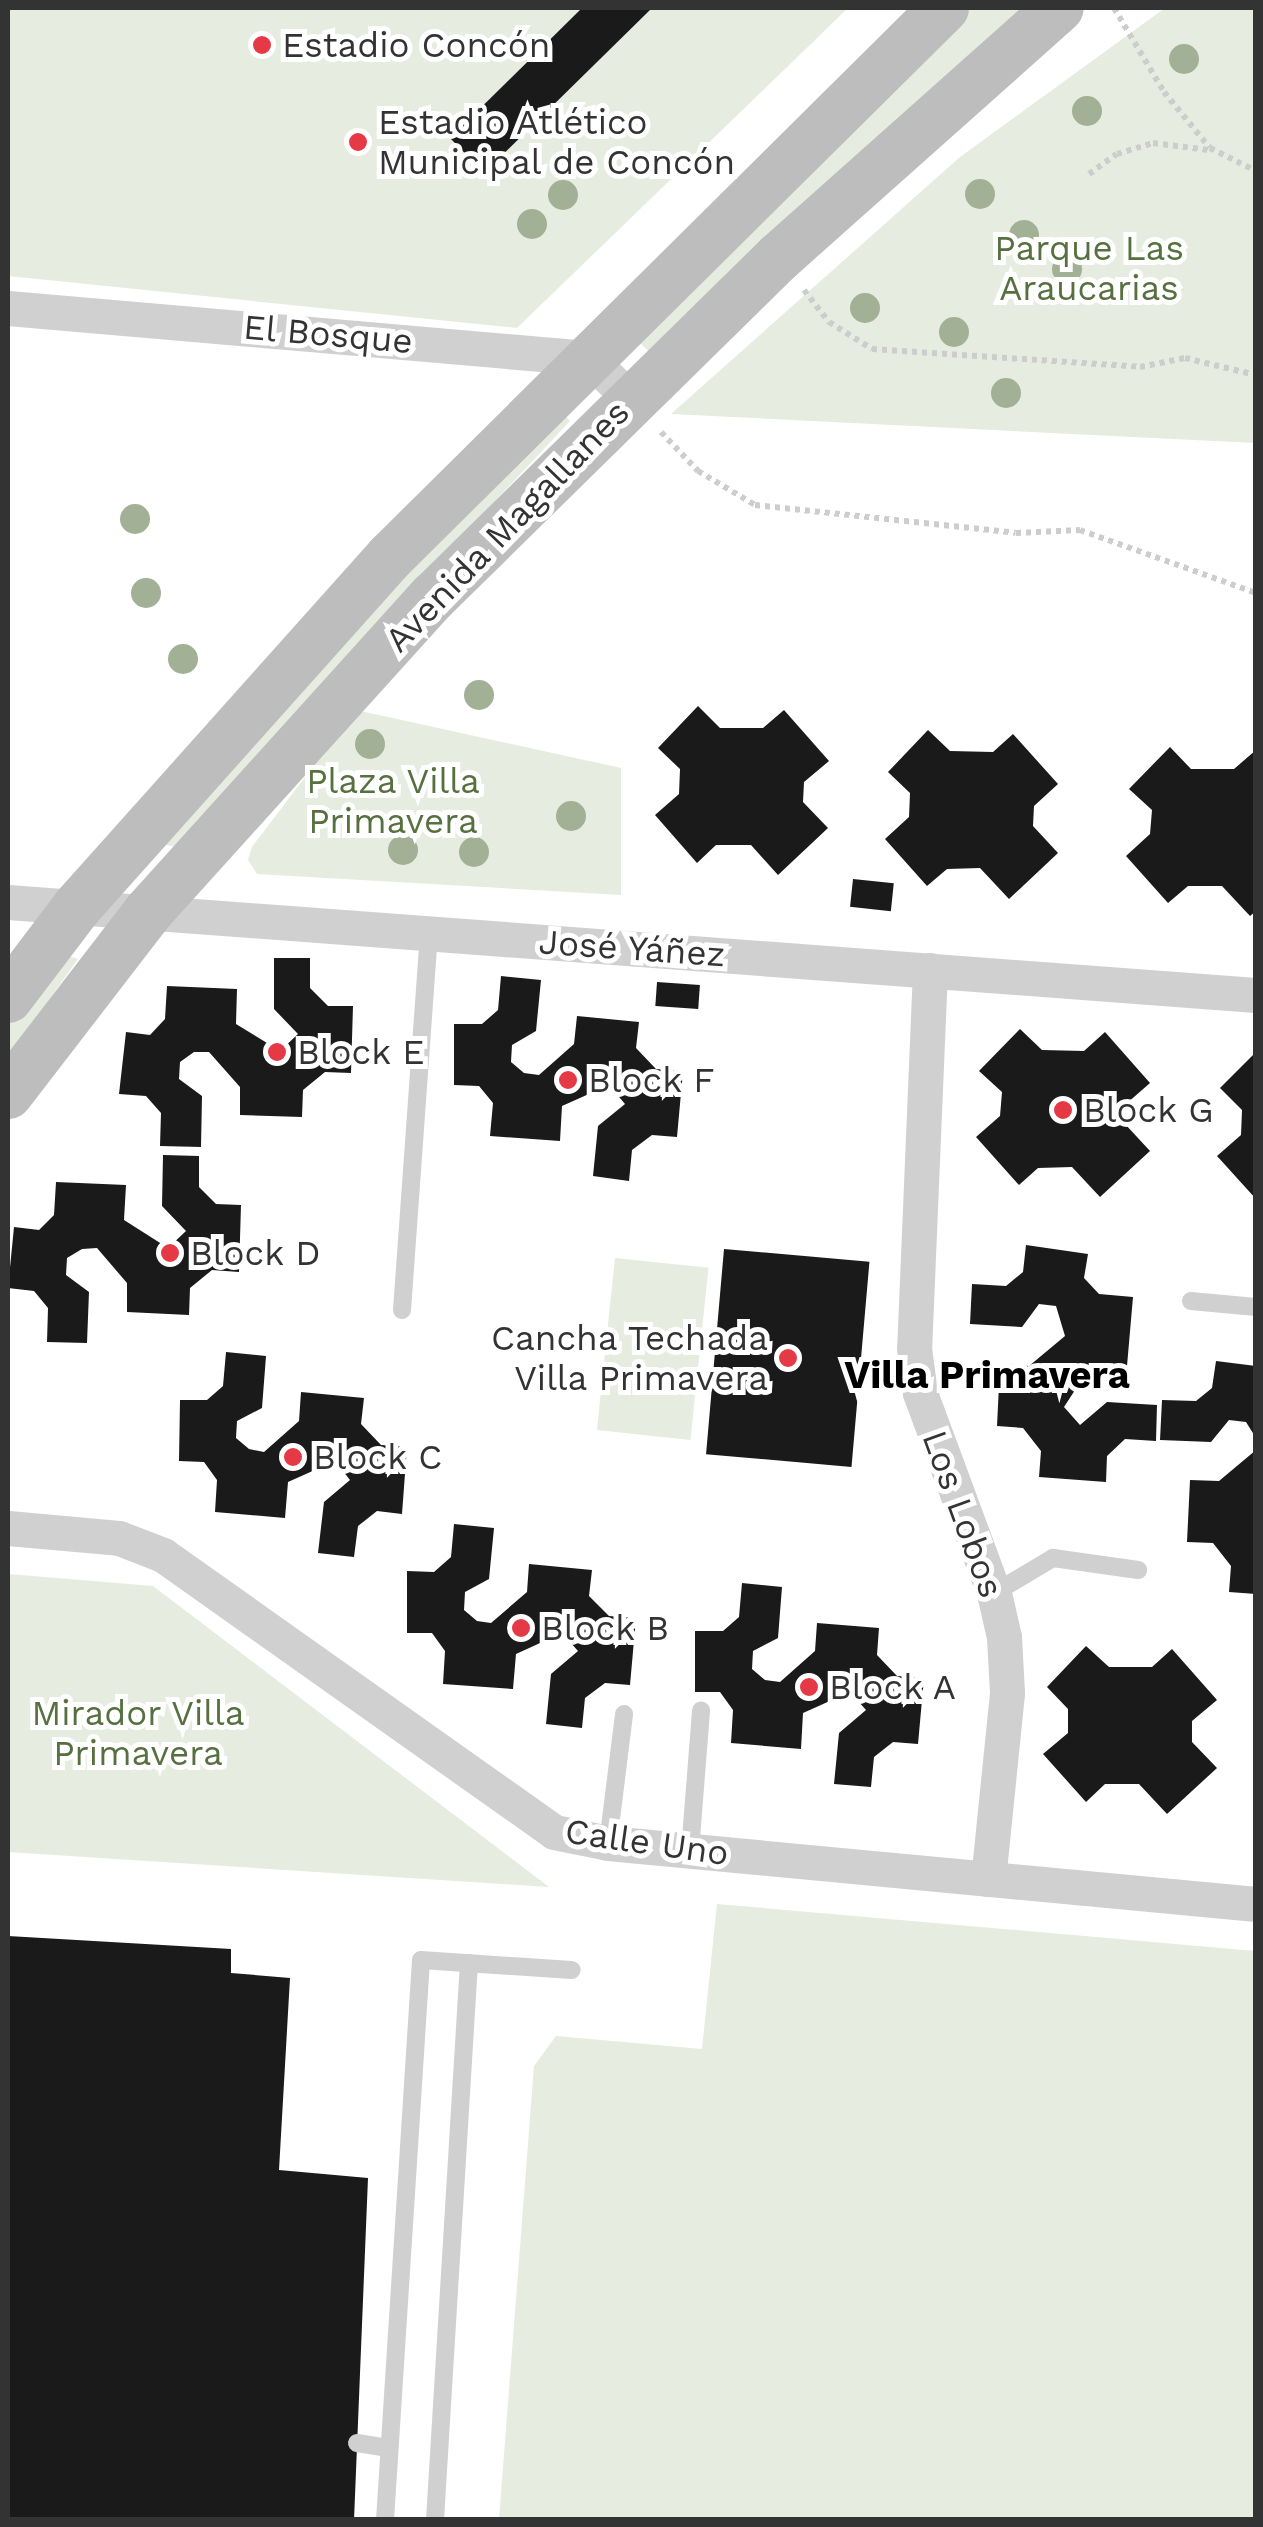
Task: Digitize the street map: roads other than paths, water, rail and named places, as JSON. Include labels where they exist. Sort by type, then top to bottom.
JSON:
[{"type":"main road","name":"Avenida Magallanes","points":[[8,998],[77,906],[390,557],[944,8]]},
{"type":"main road","name":"Avenida Magallanes","points":[[8,1094],[148,912],[433,596],[778,258],[1059,8]]},
{"type":"street","name":"El Bosque","points":[[8,308],[588,358]]},
{"type":"street","points":[[588,358],[631,400]]},
{"type":"street","name":"José Yáñez","points":[[8,902],[1256,995]]},
{"type":"street","name":"Los Lobos","points":[[930,970],[914,1348],[930,1426],[994,1593],[1007,1694],[988,1878]]},
{"type":"street","name":"Calle Uno","points":[[8,1528],[119,1538],[163,1555],[526,1816],[554,1832],[608,1843],[1256,1904]]},
{"type":"lane","points":[[402,1310],[430,933]]},
{"type":"lane","points":[[1191,1301],[1256,1306]]},
{"type":"lane","points":[[994,1593],[1053,1558],[1138,1570]]},
{"type":"lane","points":[[690,1851],[701,1710]]},
{"type":"lane","points":[[608,1843],[624,1714]]},
{"type":"lane","points":[[385,2520],[422,1960],[572,1970]]},
{"type":"lane","points":[[435,2520],[469,1963]]},
{"type":"lane","points":[[358,2444],[390,2448]]},
{"type":"place","name":"Estadio Concón","points":[[262,45]]},
{"type":"place","name":"Estadio Atlético Municipal de Concón","points":[[358,142]]},
{"type":"place","name":"Block E","points":[[277,1052]]},
{"type":"place","name":"Block F","points":[[568,1080]]},
{"type":"place","name":"Block G","points":[[1063,1110]]},
{"type":"place","name":"Block D","points":[[170,1253]]},
{"type":"place","name":"Cancha Techada Villa Primavera","points":[[788,1358]]},
{"type":"place","name":"Block C","points":[[293,1457]]},
{"type":"place","name":"Block B","points":[[521,1628]]},
{"type":"place","name":"Block A","points":[[809,1687]]},
{"type":"district","name":"Villa Primavera","points":[[987,1376]]},
{"type":"park label","name":"Parque Las Araucarias","points":[[1089,268]]},
{"type":"park label","name":"Plaza Villa Primavera","points":[[393,801]]},
{"type":"park label","name":"Mirador Villa Primavera","points":[[138,1733]]}]
